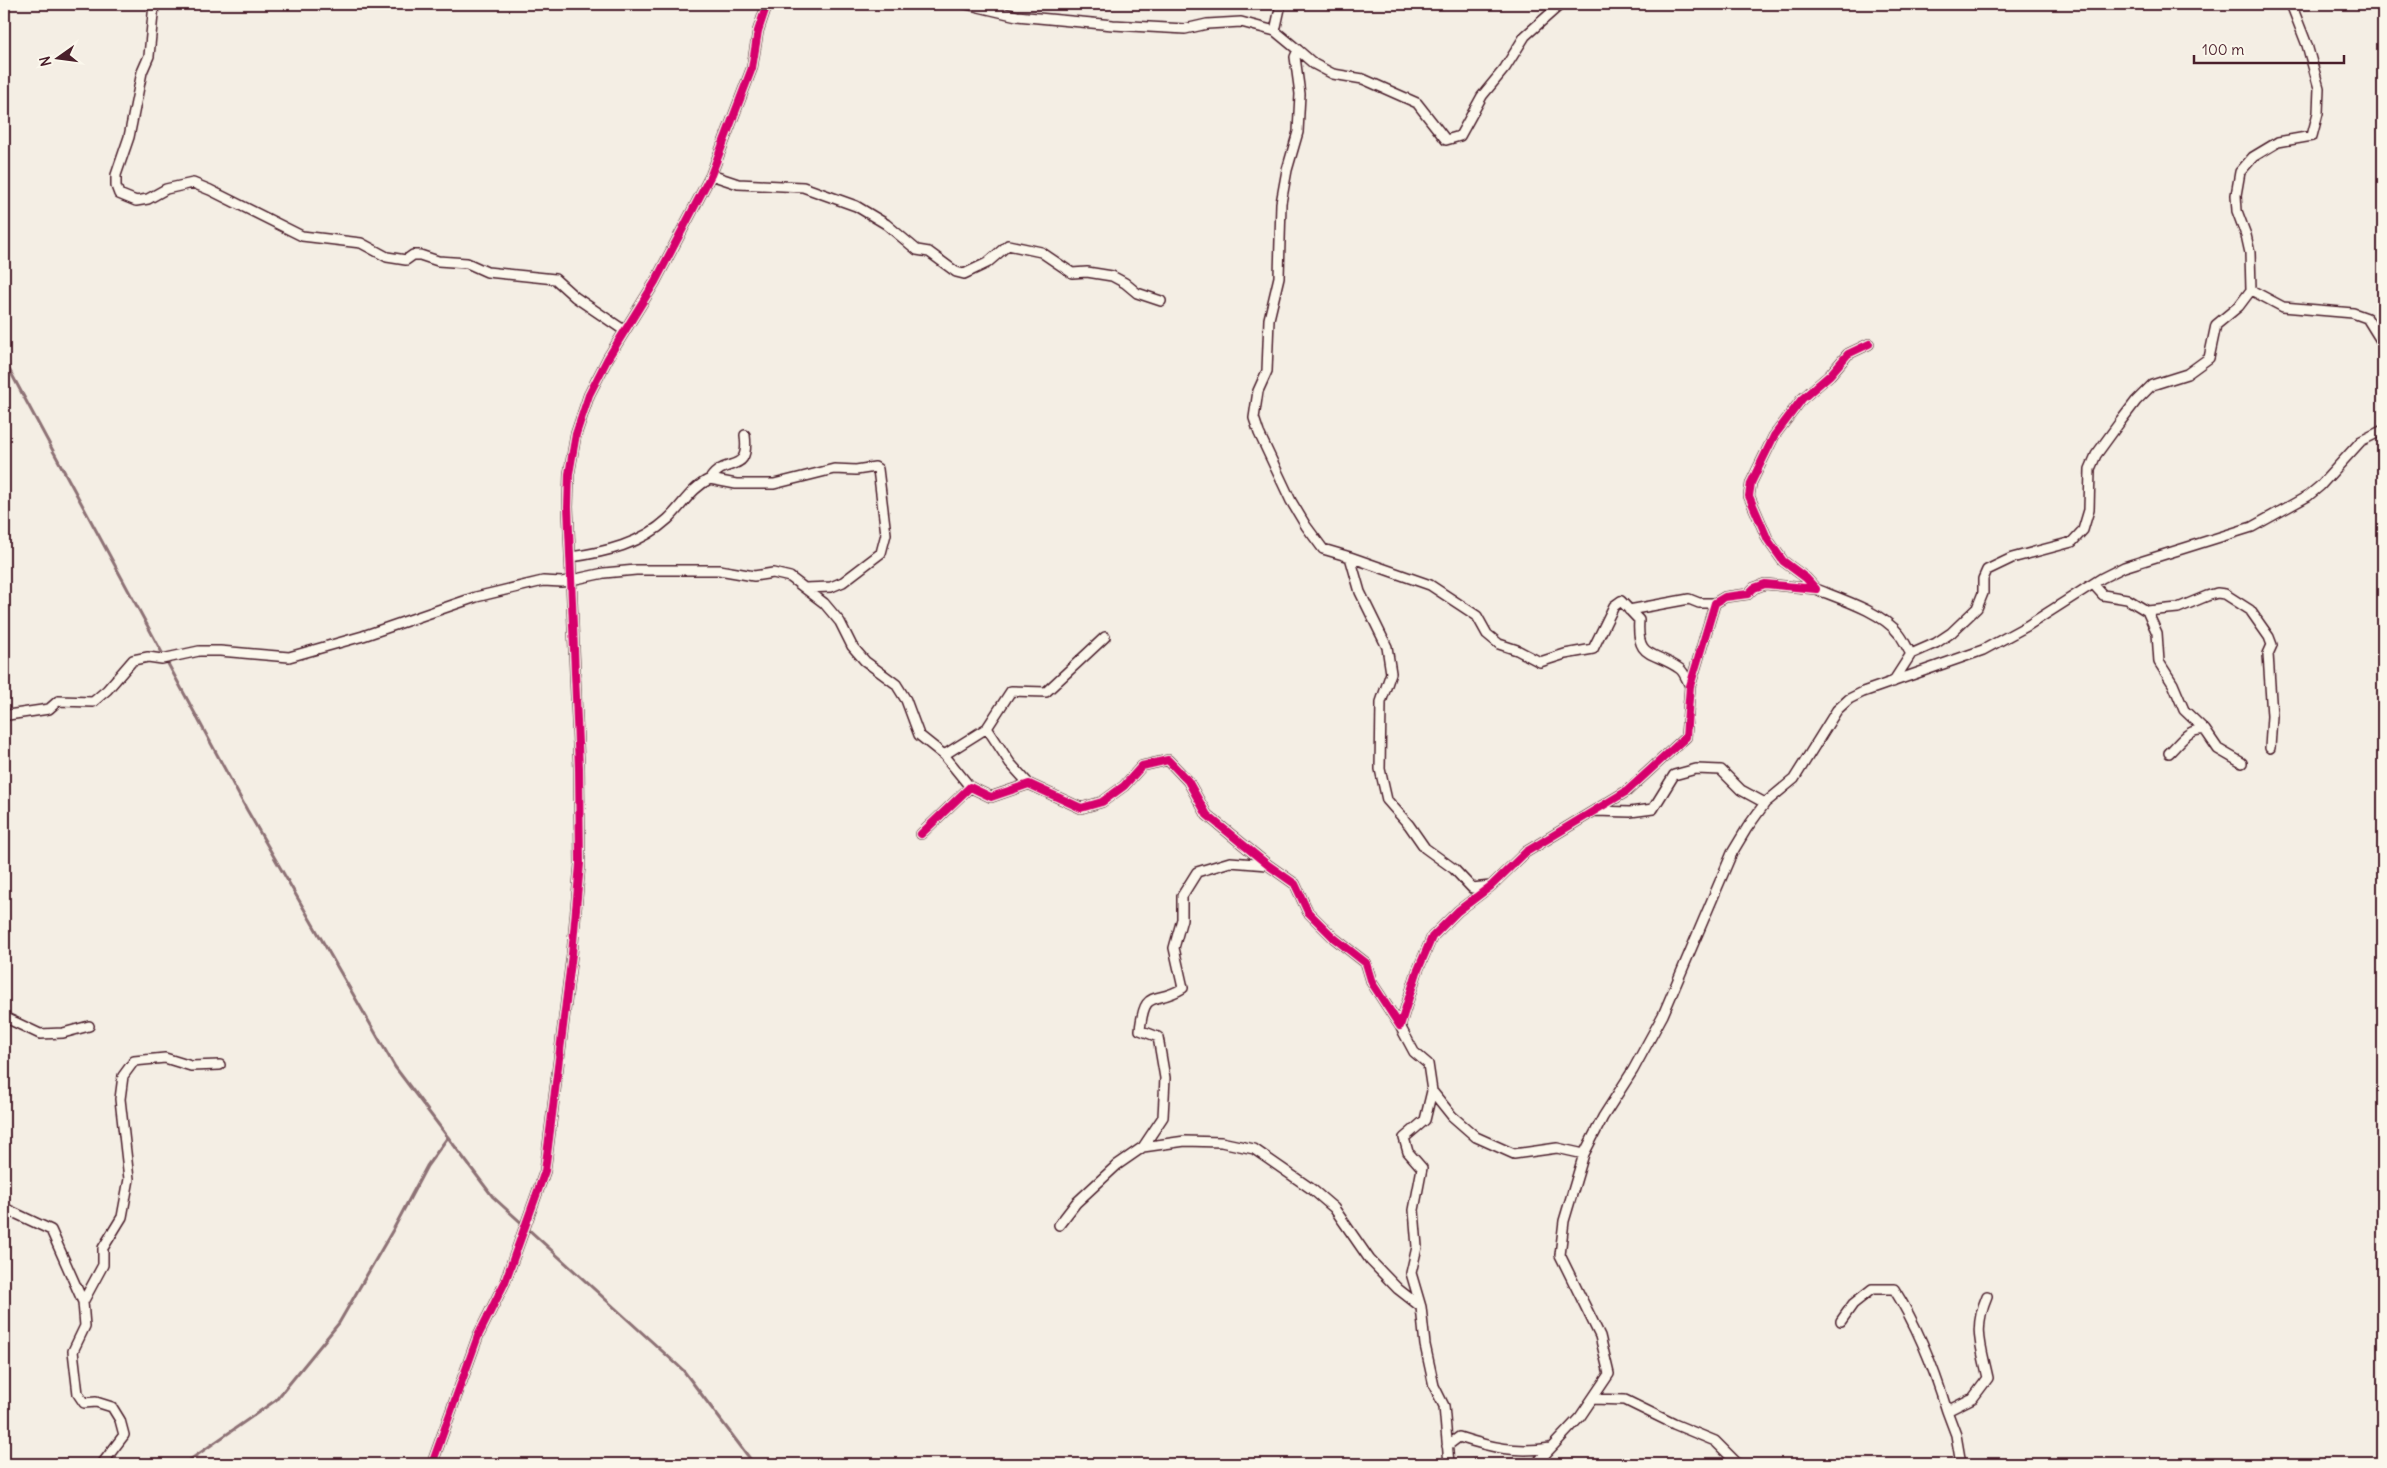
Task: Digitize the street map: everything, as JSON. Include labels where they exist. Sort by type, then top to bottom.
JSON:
[{"type":"street","points":[[154,4],[149,56],[142,72],[129,137],[116,175],[116,186],[119,194],[136,201],[148,199],[166,189],[193,184],[210,190],[302,236],[361,243],[387,258],[406,260],[414,255],[420,255],[444,262],[466,263],[487,272],[555,279],[575,297],[625,331]]},
{"type":"street","points":[[432,1464],[478,1336],[505,1282],[545,1171],[572,954],[580,864],[579,768],[568,507],[569,474],[576,434],[589,395],[655,282],[711,175],[752,68],[758,31],[767,4]]},
{"type":"street","points":[[966,4],[1017,16],[1067,21],[1185,30],[1207,24],[1241,22],[1275,31],[1314,64],[1333,74],[1363,79],[1417,103],[1446,140],[1460,136],[1482,96],[1505,68],[1525,36],[1561,4]]},
{"type":"street","points":[[1275,31],[1281,4]]},
{"type":"street","points":[[1893,682],[1911,654],[1936,643],[1951,633],[1977,608],[1983,593],[1983,579],[1987,570],[2012,558],[2072,542],[2083,530],[2089,510],[2090,469],[2096,455],[2136,401],[2152,385],[2187,374],[2209,358],[2216,325],[2239,306],[2251,290],[2250,253],[2246,235],[2237,211],[2236,195],[2240,172],[2253,157],[2278,142],[2312,136],[2318,114],[2319,88],[2307,45],[2291,4]]},
{"type":"street","points":[[1298,50],[1295,57],[1300,94],[1298,132],[1287,170],[1281,202],[1279,277],[1269,319],[1267,371],[1258,390],[1254,418],[1259,433],[1291,501],[1306,526],[1323,549],[1430,585],[1476,616],[1487,634],[1499,644],[1517,650],[1540,662],[1565,654],[1593,649],[1614,606],[1621,601],[1639,620],[1638,639],[1645,650],[1681,670],[1690,686]]},
{"type":"street","points":[[711,175],[738,184],[803,187],[856,206],[886,224],[918,250],[929,252],[956,272],[964,274],[987,263],[1008,245],[1041,252],[1072,273],[1087,272],[1112,276],[1125,283],[1136,293],[1161,301]]},
{"type":"street","points":[[2251,290],[2283,307],[2353,313],[2367,318],[2380,339],[2383,340]]},
{"type":"street","points":[[1816,589],[1806,578],[1783,561],[1768,540],[1748,496],[1751,483],[1774,436],[1802,398],[1830,374],[1848,354],[1869,344]]},
{"type":"street","points":[[1536,1464],[1580,1417],[1609,1374],[1600,1336],[1560,1255],[1564,1222],[1584,1154],[1602,1117],[1633,1070],[1663,1015],[1732,853],[1765,803],[1794,779],[1836,710],[1849,699],[1983,650],[2027,626],[2093,584],[2124,567],[2144,559],[2252,527],[2295,504],[2320,486],[2361,441],[2383,430]]},
{"type":"street","points":[[571,557],[598,553],[646,536],[686,501],[696,487],[710,479],[718,470],[743,459],[746,455],[745,435]]},
{"type":"street","points":[[710,479],[736,484],[774,484],[834,469],[878,468],[886,534],[881,553],[843,582],[831,587],[805,588]]},
{"type":"street","points":[[1350,557],[1360,592],[1387,647],[1390,673],[1381,702],[1380,770],[1387,800],[1409,824],[1425,848],[1454,869],[1472,888],[1491,886]]},
{"type":"street","points":[[4,714],[8,716],[49,710],[58,701],[92,702],[107,690],[134,660],[148,657],[162,659],[199,651],[289,657],[362,636],[476,597],[543,580],[562,582],[604,573],[628,571],[719,570],[754,576],[773,573],[790,577],[824,604],[840,622],[852,646],[865,661],[896,684],[906,700],[919,735],[944,755],[970,787],[991,797],[1029,784]]},
{"type":"street","points":[[1630,610],[1689,599],[1699,603],[1715,603],[1725,596],[1748,594],[1754,588],[1765,584],[1816,589],[1857,605],[1888,623],[1899,634],[1911,654]]},
{"type":"street","points":[[2093,584],[2103,595],[2127,599],[2147,611],[2157,633],[2160,662],[2173,684],[2184,710],[2205,730],[2218,749],[2242,763]]},
{"type":"street","points":[[2147,611],[2178,608],[2217,592],[2225,594],[2250,610],[2269,637],[2272,645],[2268,654],[2272,716],[2270,748]]},
{"type":"street","points":[[1400,1026],[1417,972],[1432,936],[1458,911],[1491,886],[1526,852],[1627,791],[1686,737],[1690,686],[1715,603]]},
{"type":"street","points":[[944,755],[988,728],[1011,691],[1046,692],[1105,637]]},
{"type":"street","points":[[988,728],[1010,763],[1029,784],[1080,808],[1102,802],[1124,786],[1142,766],[1168,760],[1188,781],[1207,815],[1268,865],[1295,884],[1308,912],[1334,938],[1366,963],[1372,982],[1414,1052],[1428,1064],[1432,1091],[1425,1120],[1404,1138],[1408,1152],[1422,1168],[1414,1210],[1417,1247],[1411,1273],[1421,1307],[1425,1345],[1434,1386],[1444,1406],[1449,1464]]},
{"type":"street","points":[[2169,753],[2190,732],[2197,729],[2205,730]]},
{"type":"street","points":[[1595,811],[1630,812],[1653,809],[1674,774],[1696,769],[1721,770],[1741,790],[1765,803]]},
{"type":"street","points":[[921,834],[970,787]]},
{"type":"street","points":[[1059,1225],[1076,1203],[1117,1165],[1143,1147],[1163,1117],[1165,1078],[1158,1037],[1140,1030],[1142,1009],[1152,998],[1173,994],[1183,988],[1174,948],[1182,919],[1182,896],[1197,872],[1230,862],[1268,865]]},
{"type":"street","points":[[4,1017],[40,1034],[62,1033],[89,1026]]},
{"type":"street","points":[[83,1302],[103,1265],[103,1248],[122,1217],[126,1198],[129,1179],[121,1120],[123,1076],[134,1061],[165,1058],[191,1066],[220,1065]]},
{"type":"street","points":[[1432,1091],[1452,1116],[1476,1137],[1514,1154],[1557,1148],[1584,1154]]},
{"type":"street","points":[[1143,1147],[1184,1141],[1221,1142],[1254,1149],[1313,1190],[1334,1208],[1370,1260],[1398,1289],[1421,1307]]},
{"type":"street","points":[[4,1208],[51,1230],[83,1302],[85,1326],[73,1351],[78,1394],[84,1403],[96,1402],[112,1407],[120,1420],[124,1435],[102,1464]]},
{"type":"street","points":[[1842,1321],[1853,1304],[1872,1289],[1894,1289],[1910,1314],[1935,1373],[1956,1435],[1961,1464]]},
{"type":"street","points":[[1947,1411],[1973,1398],[1988,1378],[1978,1329],[1981,1312],[1987,1296]]},
{"type":"street","points":[[1592,1399],[1625,1400],[1674,1424],[1715,1441],[1738,1464]]},
{"type":"street","points":[[1447,1446],[1459,1436],[1496,1448],[1537,1450],[1551,1448]]},
{"type":"waterway","points":[[4,360],[247,810],[395,1067],[493,1197],[683,1370],[754,1464]]},
{"type":"waterway","points":[[184,1464],[276,1400],[339,1323],[394,1228],[427,1166],[448,1137]]},
{"type":"cycle path","points":[[432,1464],[478,1336],[505,1282],[545,1171],[572,954],[580,864],[579,768],[568,507],[569,474],[576,434],[589,395],[608,358],[655,282],[711,175],[752,68],[758,31],[767,4]]},
{"type":"cycle path","points":[[921,834],[970,787],[991,797],[1029,784],[1081,808],[1102,802],[1124,786],[1142,766],[1168,760],[1188,781],[1207,815],[1268,865],[1295,884],[1308,912],[1334,938],[1366,963],[1372,983],[1400,1026],[1417,972],[1432,937],[1458,911],[1491,886],[1526,852],[1627,791],[1686,737],[1690,686],[1715,603],[1725,597],[1748,594],[1754,588],[1765,584],[1816,589],[1806,578],[1783,561],[1768,540],[1749,496],[1751,483],[1774,436],[1802,399],[1830,375],[1848,354],[1869,344]]}]
